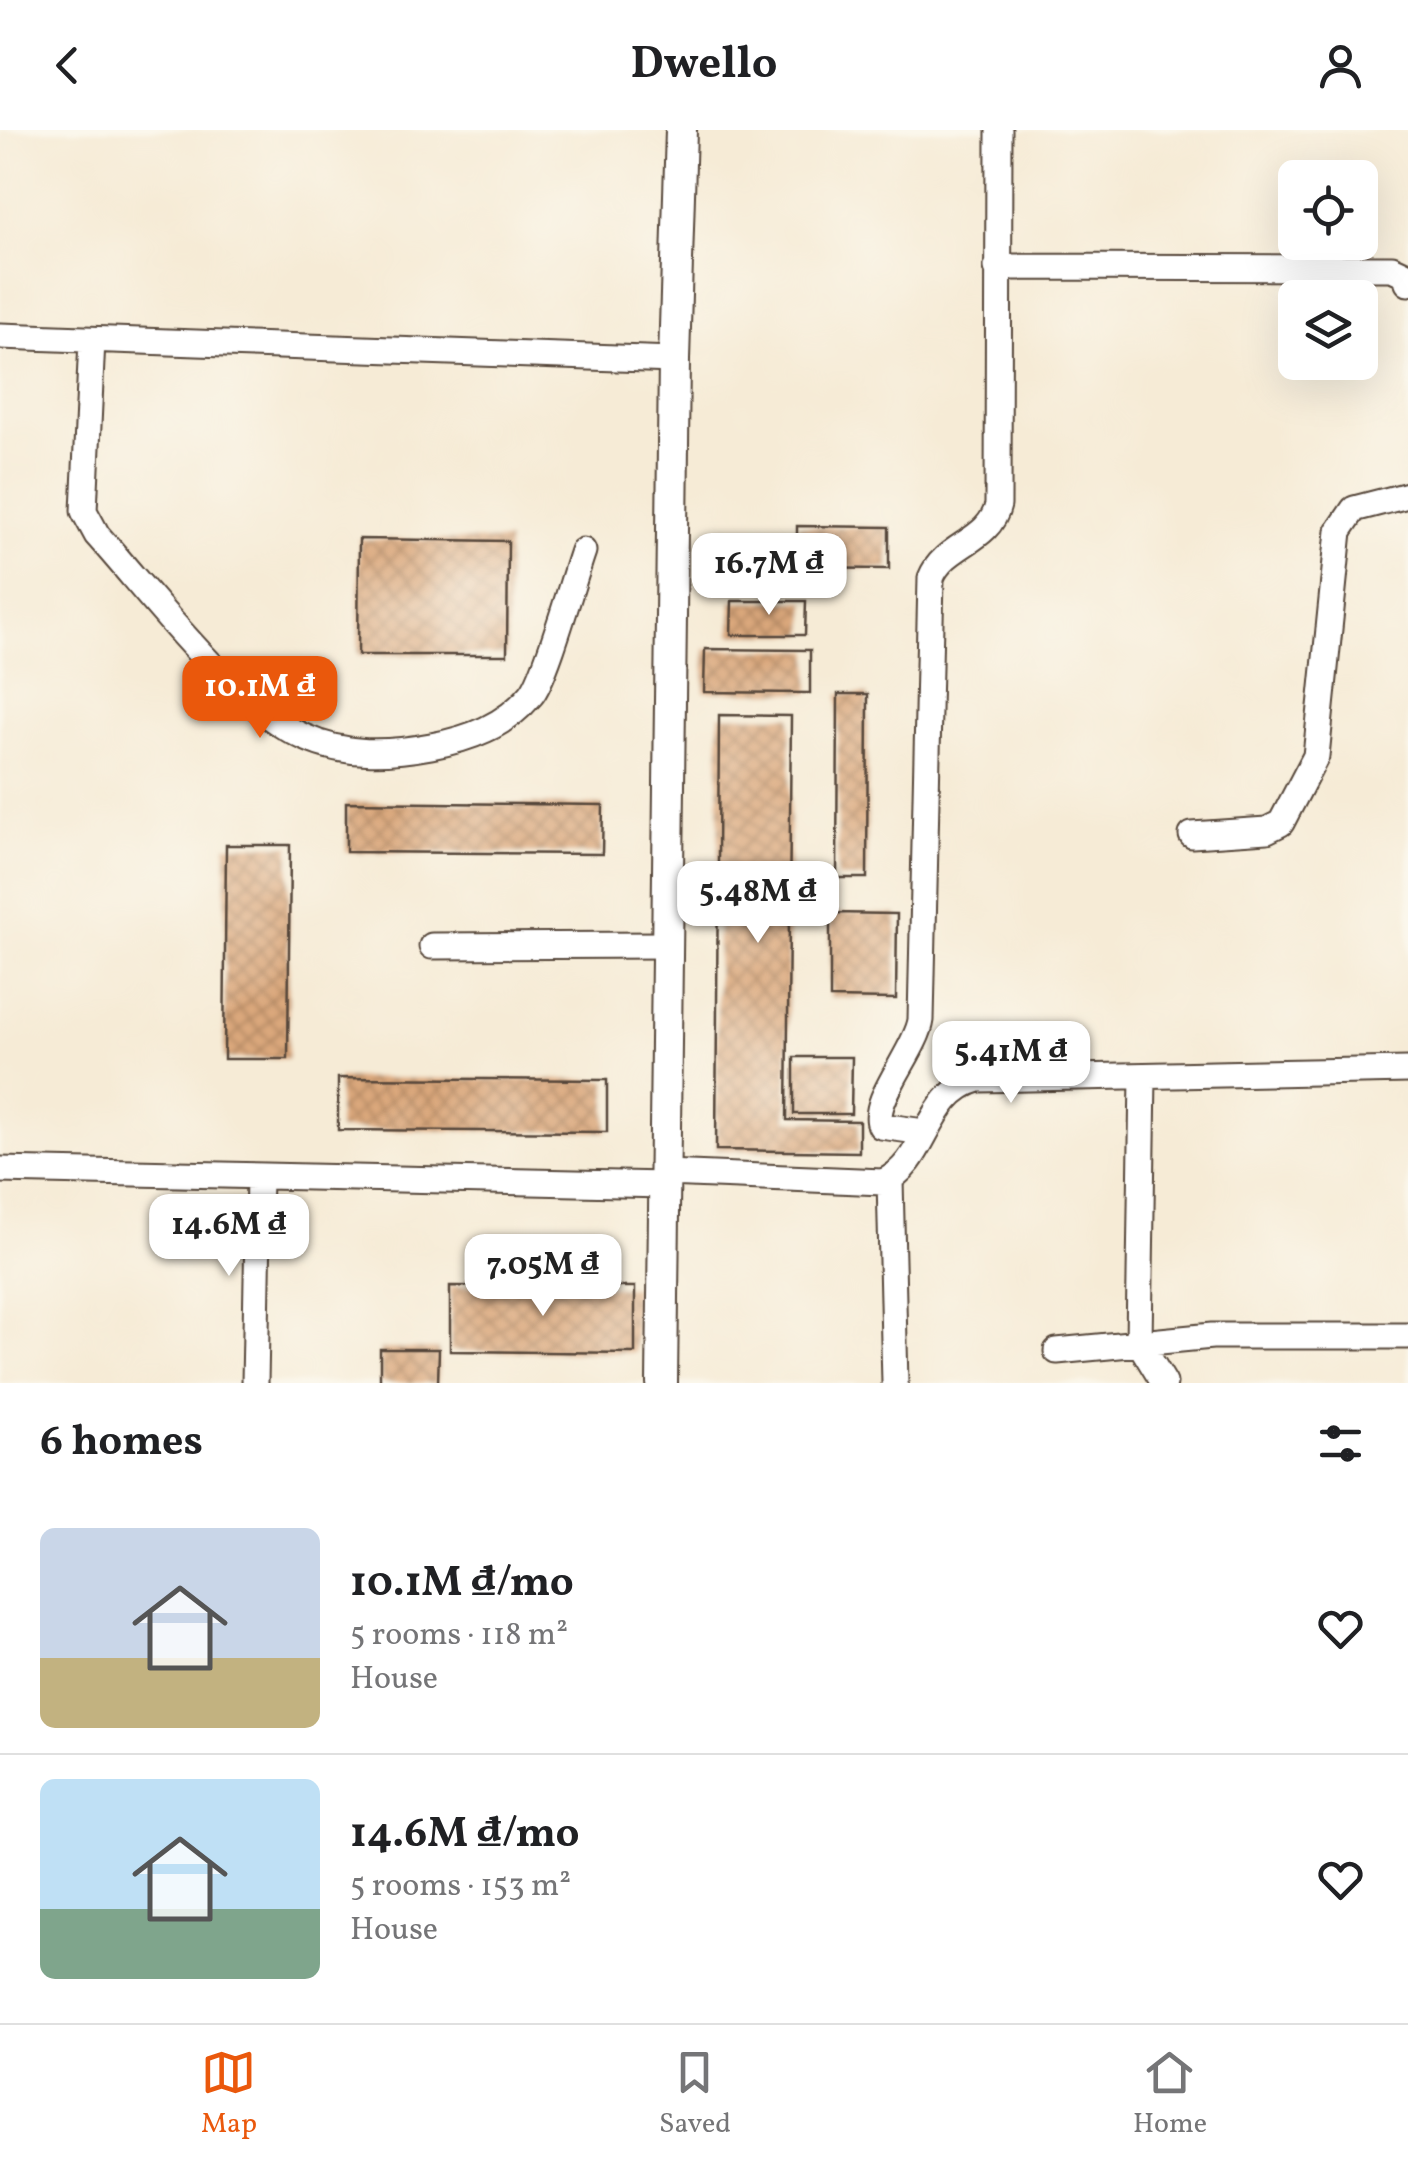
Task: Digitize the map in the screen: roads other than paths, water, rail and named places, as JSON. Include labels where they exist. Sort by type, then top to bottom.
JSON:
[{"type":"street","points":[[924,1132],[881,1126],[878,1108],[919,1036],[921,1020],[931,578],[937,563],[985,530],[998,506],[999,130]]},
{"type":"street","points":[[662,1383],[674,360],[686,137]]},
{"type":"street","points":[[997,268],[1392,268],[1408,275],[1408,282]]},
{"type":"street","points":[[0,336],[674,360]]},
{"type":"street","points":[[92,340],[84,511],[96,535],[250,701],[302,736],[334,748],[388,754],[465,740],[497,724],[533,693],[583,552]]},
{"type":"street","points":[[1192,834],[1267,830],[1287,816],[1320,739],[1339,531],[1354,509],[1408,495]]},
{"type":"street","points":[[432,946],[668,946]]},
{"type":"street","points":[[895,1383],[890,1180],[957,1087],[978,1079],[1408,1070]]},
{"type":"street","points":[[1143,1076],[1139,1342],[1164,1383]]},
{"type":"street","points":[[0,1170],[259,1176],[890,1180]]},
{"type":"street","points":[[255,1383],[259,1176]]},
{"type":"street","points":[[1057,1352],[1212,1336],[1408,1336]]}]
